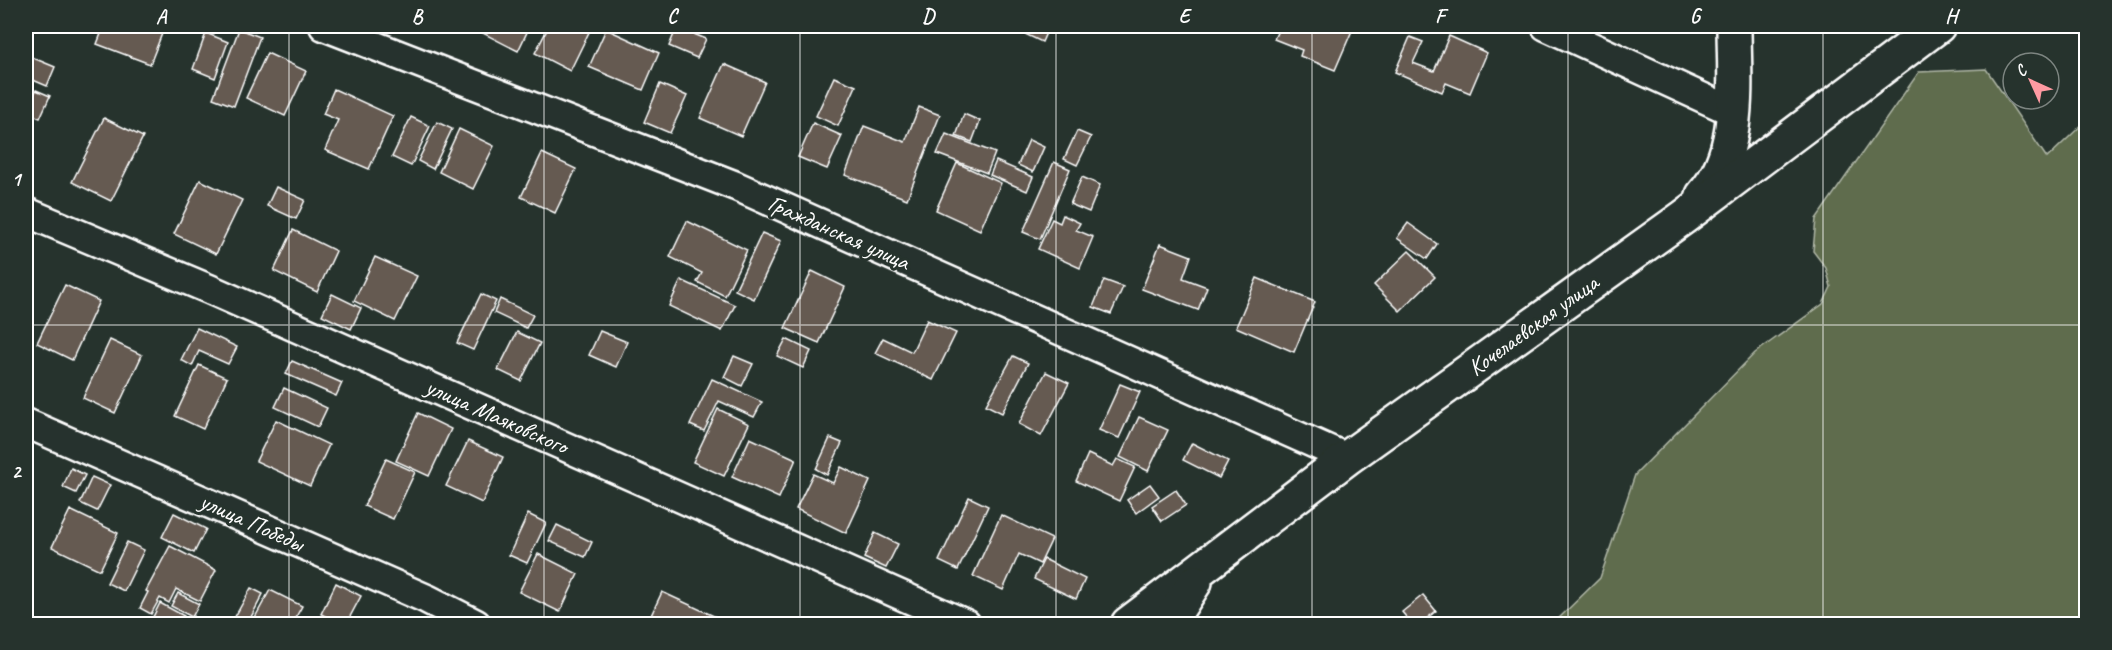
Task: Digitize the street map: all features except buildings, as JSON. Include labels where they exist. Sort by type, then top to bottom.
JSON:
[{"type":"main road","points":[[1684,217],[1713,184],[1730,144],[1734,112],[1734,26]]},
{"type":"main road","name":"Кочелаевская улица","points":[[1128,624],[1347,458],[1684,217],[1938,26]]},
{"type":"main road","points":[[1168,624],[1205,565]]},
{"type":"street","name":"Гражданская улица","points":[[324,26],[736,186],[1347,458]]},
{"type":"street","points":[[1546,26],[1734,112]]},
{"type":"street","name":"улица Маяковского","points":[[26,212],[220,293],[966,624]]},
{"type":"street","name":"улица Победы","points":[[26,423],[427,599],[476,624]]},
{"type":"green space","points":[[1986,69],[2001,91],[2001,111],[2015,111],[2047,158],[2086,121],[2086,624],[1553,624],[1600,578],[1635,475],[1755,353],[1823,304],[1831,287],[1826,268],[1813,251],[1816,219],[1919,72]]}]
